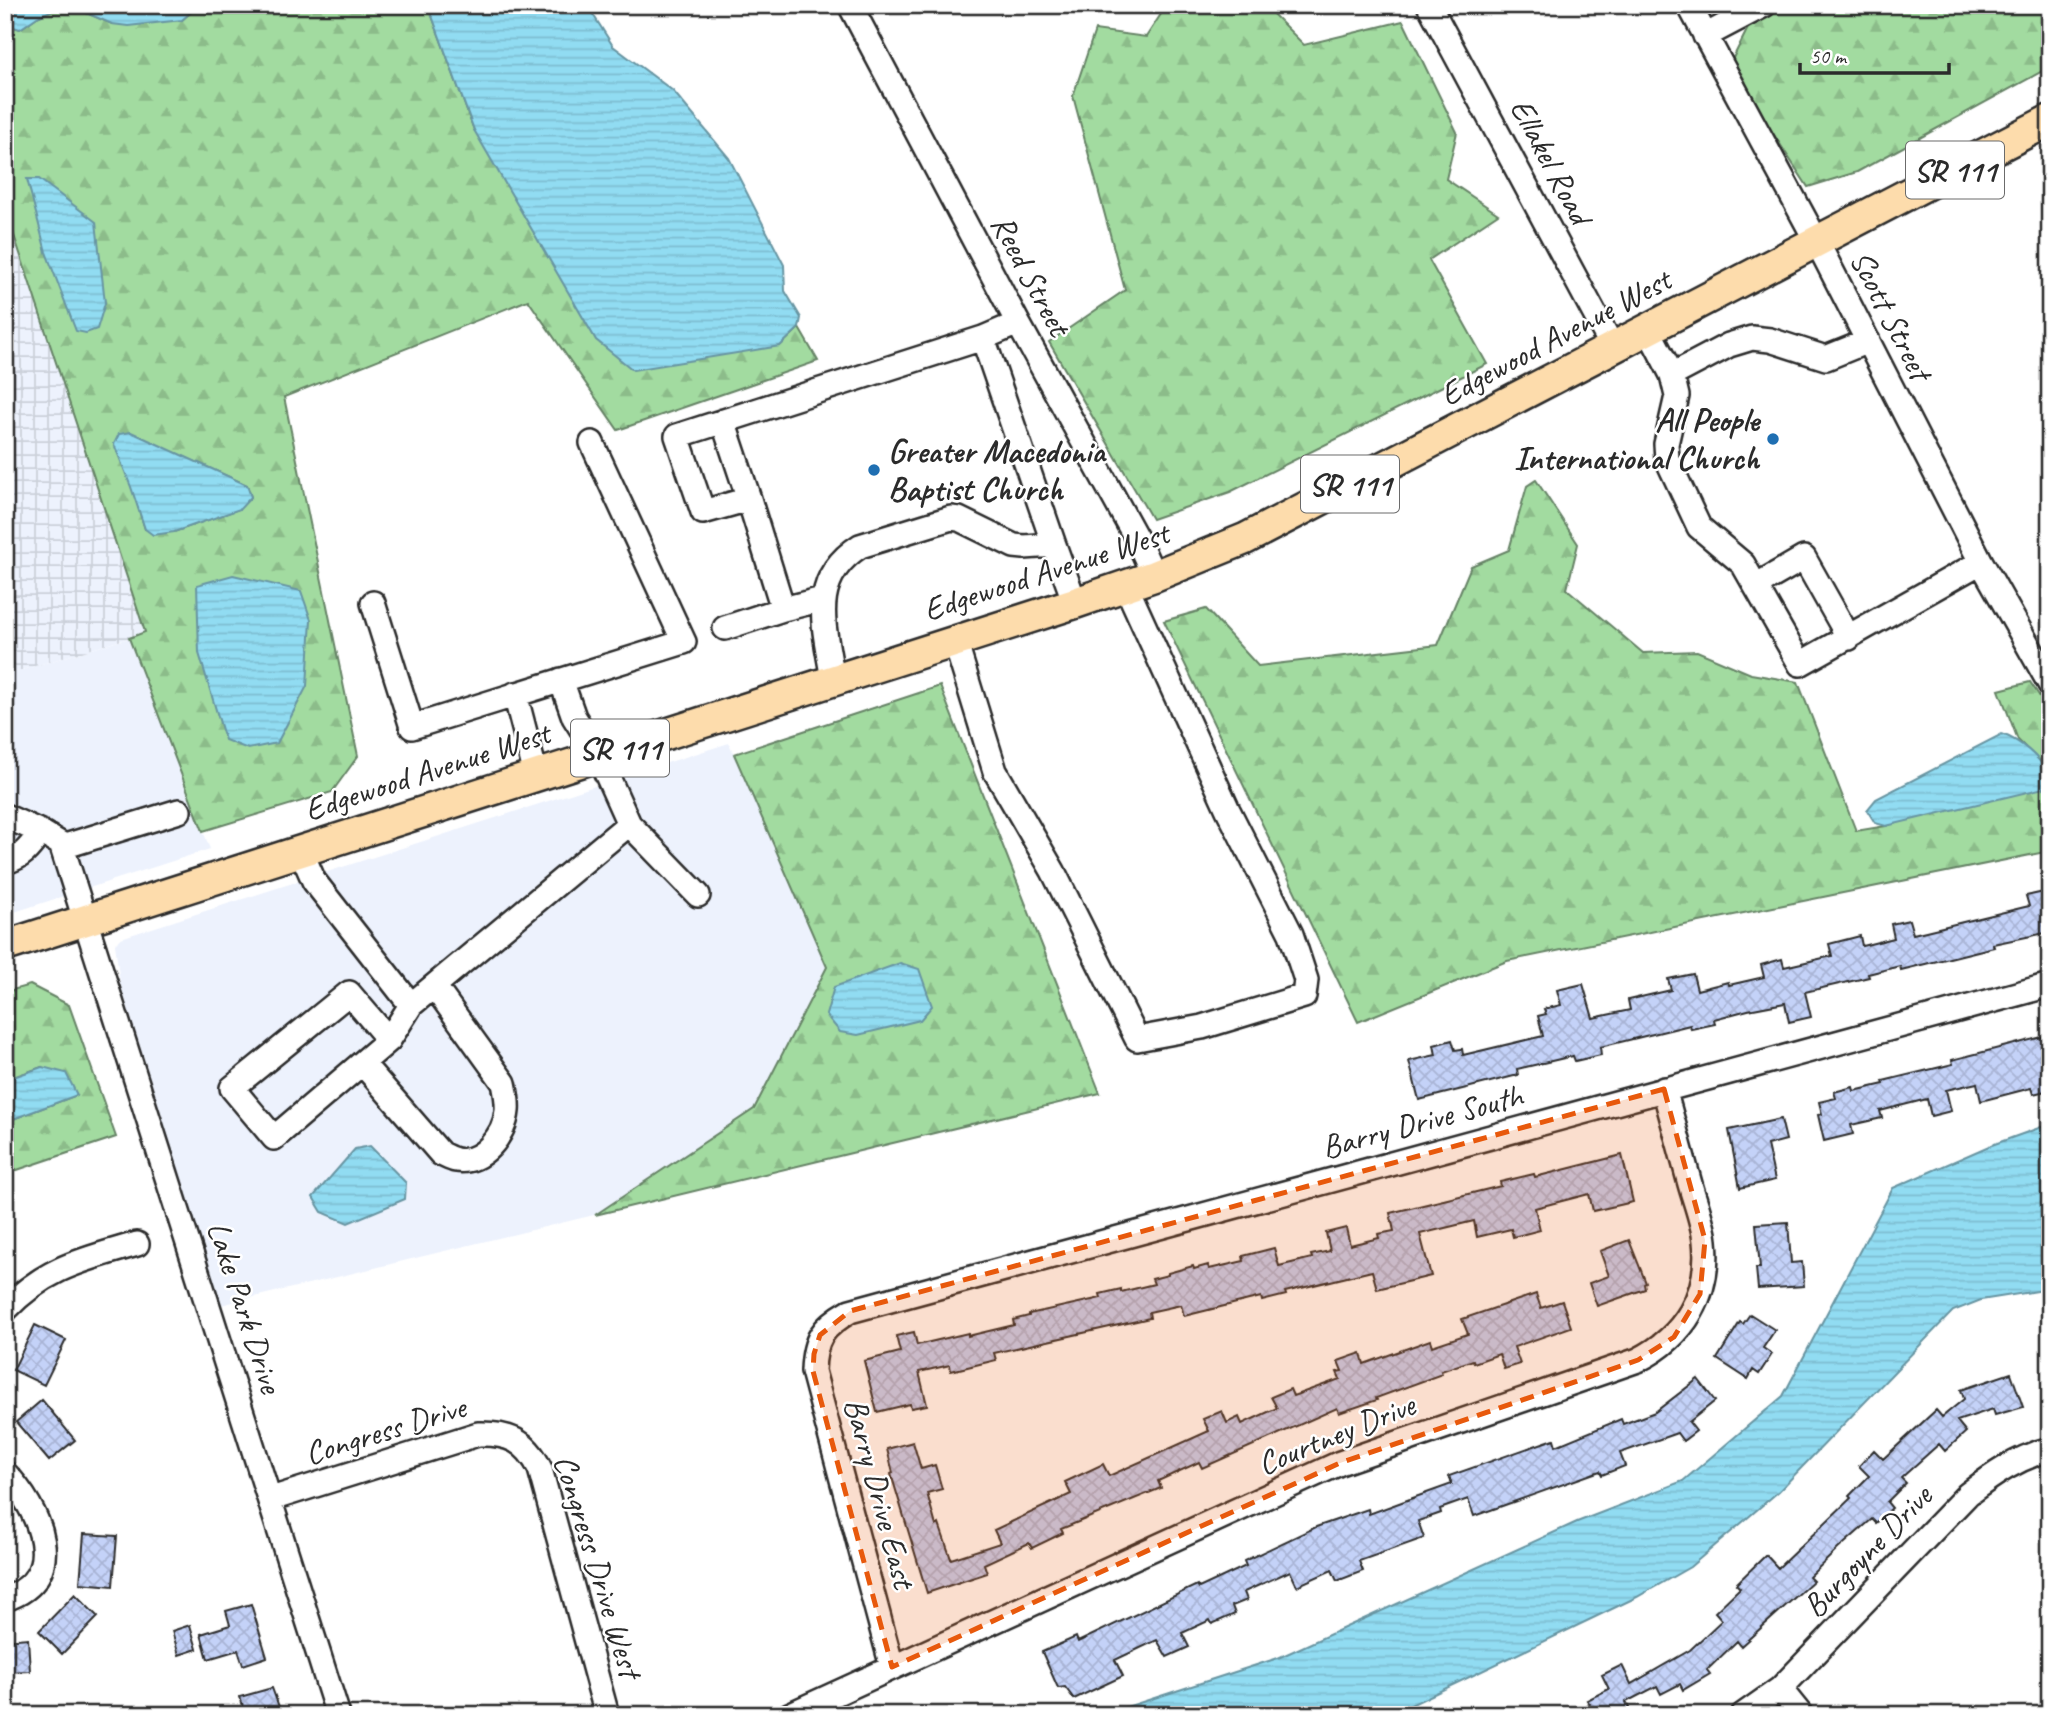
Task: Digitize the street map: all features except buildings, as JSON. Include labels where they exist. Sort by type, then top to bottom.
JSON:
[{"type":"main road","name":"Edgewood Avenue West","points":[[5,946],[1154,576],[1245,539],[2050,120]]},
{"type":"street","name":"Reed Street","points":[[850,5],[1018,323],[1140,545],[1154,576]]},
{"type":"street","name":"Ellakel Road","points":[[1429,5],[1613,348]]},
{"type":"street","name":"Scott Street","points":[[1689,5],[1817,242],[1981,562],[2042,652],[2050,684]]},
{"type":"street","points":[[1705,36],[1764,5]]},
{"type":"street","points":[[749,499],[703,512],[677,436],[982,338],[1018,323]]},
{"type":"street","points":[[1648,330],[1672,375],[1677,396],[1666,444],[1667,459],[1699,527],[1743,564],[1800,664],[1981,562]]},
{"type":"street","points":[[982,338],[1075,603]]},
{"type":"street","points":[[1672,375],[1729,345],[1752,338],[1770,340],[1826,358],[1868,341]]},
{"type":"street","points":[[723,421],[783,609]]},
{"type":"street","points":[[373,603],[412,727],[684,642],[592,443]]},
{"type":"street","points":[[833,680],[823,617],[823,599],[828,583],[841,563],[849,553],[860,546],[951,518],[959,519],[1014,546],[1054,545]]},
{"type":"street","points":[[1757,585],[1804,558],[1849,638]]},
{"type":"street","points":[[955,641],[995,771],[1053,871],[1137,1040],[1202,1027],[1304,996],[1306,979],[1291,934],[1227,810],[1126,586]]},
{"type":"street","points":[[725,628],[823,599]]},
{"type":"street","points":[[561,680],[574,717],[598,755],[629,824],[698,895]]},
{"type":"street","points":[[515,694],[536,775]]},
{"type":"street","points":[[5,816],[41,832],[62,847],[179,811]]},
{"type":"street","points":[[389,1040],[349,993],[232,1088],[274,1138],[389,1040],[411,1005],[629,824]]},
{"type":"street","points":[[5,862],[19,858],[28,851],[41,832]]},
{"type":"street","name":"Lake Park Drive","points":[[62,847],[338,1715]]},
{"type":"street","points":[[300,849],[314,881],[411,1005]]},
{"type":"street","name":"Barry Drive South","points":[[820,1335],[832,1321],[850,1311],[2050,985]]},
{"type":"street","points":[[362,1063],[441,1154],[458,1161],[480,1156],[494,1142],[507,1113],[504,1083],[434,986]]},
{"type":"street","name":"Courtney Drive","points":[[789,1715],[1340,1463],[1638,1360],[1655,1351],[1674,1336],[1689,1316],[1700,1294],[1705,1269],[1705,1240],[1664,1089]]},
{"type":"street","points":[[5,1310],[19,1295],[63,1266],[137,1244]]},
{"type":"street","name":"Barry Drive East","points":[[820,1335],[814,1354],[813,1371],[892,1667]]},
{"type":"street","name":"Congress Drive","points":[[271,1499],[478,1434],[497,1433],[517,1441]]},
{"type":"street","name":"Congress Drive West","points":[[517,1441],[532,1453],[540,1469],[607,1715]]},
{"type":"street","name":"Burgoyne Drive","points":[[1743,1715],[1780,1689],[1968,1494],[2009,1465],[2050,1449]]},
{"type":"street","points":[[5,1473],[23,1492],[37,1520],[45,1548],[33,1583],[21,1594],[5,1599]]},
{"type":"street","points":[[1780,1689],[1801,1715]]},
{"type":"highlighted area","points":[[1664,1089],[1705,1240],[1700,1294],[1674,1337],[1638,1360],[1340,1463],[892,1667],[813,1371],[814,1354],[820,1335],[850,1311]]},
{"type":"shaded area","points":[[5,208],[145,633],[5,675]]},
{"type":"shaded area","points":[[129,638],[210,849],[5,915],[5,675]]},
{"type":"shaded area","points":[[729,743],[827,967],[754,1109],[594,1215],[221,1305],[120,983],[115,944],[121,938]]},
{"type":"green space","points":[[199,5],[428,5],[474,130],[780,346],[799,328],[818,361],[618,430],[528,300],[284,397],[358,756],[332,792],[203,831],[129,638],[145,632],[5,208],[5,18],[10,26],[20,29],[57,8],[75,8],[112,24],[182,20]],"holes":[[[131,433],[247,485],[251,497],[239,509],[174,532],[145,529],[132,487]]]},
{"type":"green space","points":[[1167,5],[1264,5],[1304,45],[1403,21],[1457,132],[1446,179],[1498,214],[1429,260],[1487,364],[1230,492],[1152,519],[1049,342],[1125,290],[1073,96],[1095,30],[1146,37]]},
{"type":"green space","points":[[1787,5],[2038,5],[2050,26],[2050,67],[1857,172],[1808,187],[1729,66],[1750,24]]},
{"type":"green space","points":[[1536,480],[1578,544],[1567,589],[1643,653],[1697,651],[1751,674],[1798,682],[1856,831],[1886,826],[2046,768],[2018,740],[1999,690],[2030,682],[2050,712],[2050,851],[1507,961],[1358,1022],[1164,621],[1206,609],[1258,666],[1438,645],[1471,566],[1509,550],[1527,486]]},
{"type":"green space","points":[[940,686],[1100,1093],[595,1215],[754,1109],[827,967],[734,754]]},
{"type":"green space","points":[[30,985],[69,1005],[116,1137],[5,1174],[5,1122],[77,1095],[42,1067],[5,1080],[5,992]]},
{"type":"water","points":[[5,5],[199,5],[182,20],[128,26],[112,24],[75,8],[57,8],[20,29],[10,26],[5,18]]},
{"type":"water","points":[[428,5],[587,5],[613,46],[673,91],[729,158],[784,265],[785,291],[801,318],[799,328],[780,346],[633,370],[596,340],[474,130]]},
{"type":"water","points":[[27,179],[39,179],[96,222],[105,303],[97,329],[86,333],[76,331],[46,252]]},
{"type":"water","points":[[131,432],[247,485],[251,497],[240,509],[174,532],[153,535],[145,529],[114,444],[119,434]]},
{"type":"water","points":[[233,575],[301,591],[311,620],[307,686],[277,743],[248,749],[225,740],[199,653],[197,585]]},
{"type":"water","points":[[2002,734],[2023,745],[2046,768],[2050,775],[2044,788],[1886,826],[1875,823],[1867,810],[1876,799]]},
{"type":"water","points":[[900,963],[919,969],[932,1006],[920,1020],[858,1035],[840,1032],[826,1015],[834,987]]},
{"type":"water","points":[[42,1067],[66,1073],[77,1095],[5,1122],[5,1080]]},
{"type":"water","points":[[2050,1124],[2050,1289],[1981,1300],[1953,1311],[1779,1491],[1690,1567],[1637,1597],[1390,1715],[1102,1715],[1278,1658],[1577,1522],[1683,1481],[1783,1396],[1893,1188],[1989,1146]]},
{"type":"water","points":[[370,1146],[406,1183],[405,1199],[348,1223],[322,1212],[313,1197],[355,1149]]},
{"type":"place","name":"All People International Church","points":[[1773,439]]},
{"type":"place","name":"Greater Macedonia Baptist Church","points":[[874,470]]}]
